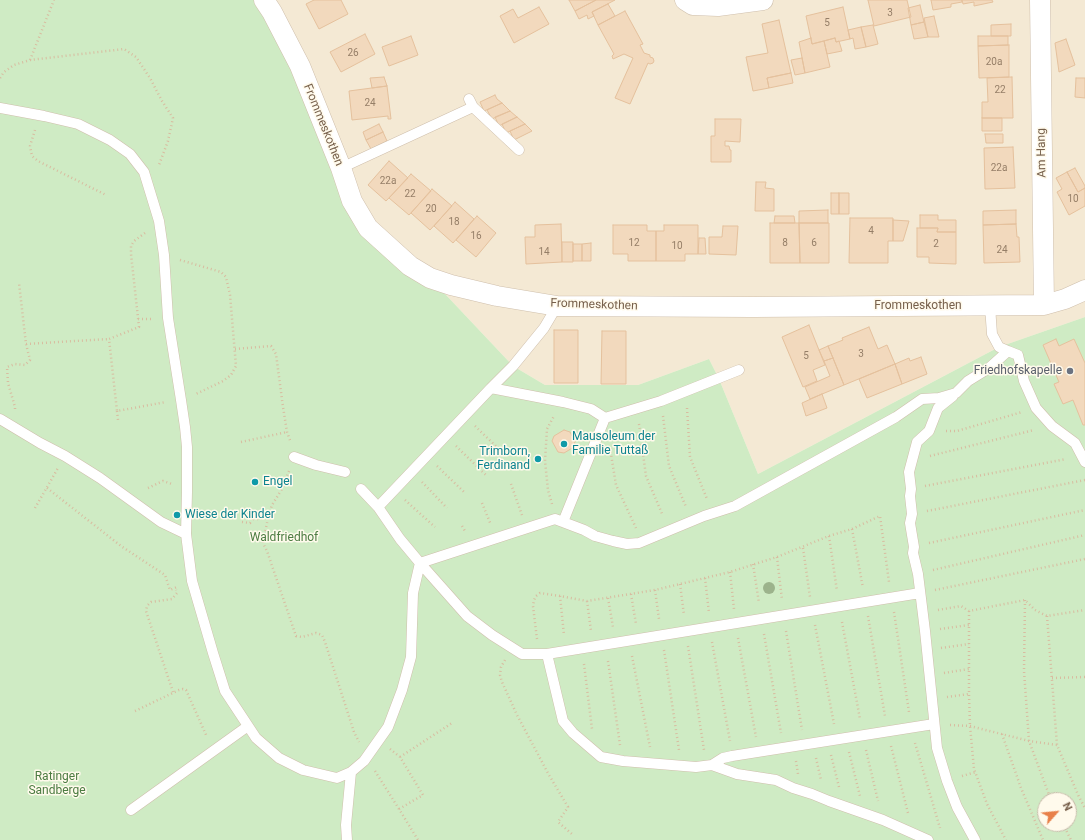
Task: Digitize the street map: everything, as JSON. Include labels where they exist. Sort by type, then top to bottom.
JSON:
[{"type":"street","name":"Frommeskothen","points":[[264,0],[272,12],[300,66],[341,168],[352,202],[368,228],[410,266],[430,278],[451,285],[497,296],[557,306],[753,307],[1044,305],[1065,300],[1085,290]]},
{"type":"street","points":[[685,0],[693,5],[718,6],[763,0]]},
{"type":"street","name":"Am Hang","points":[[1040,0],[1044,305]]},
{"type":"lane","points":[[341,168],[471,103],[519,150]]},
{"type":"lane","points":[[0,108],[78,124],[110,140],[130,154],[144,172],[159,221],[164,255],[168,318],[187,447],[188,492],[186,534],[192,581],[225,691],[256,738],[279,758],[303,770],[337,778],[352,772],[364,761],[388,727],[402,690],[411,657],[414,593],[420,563]]},
{"type":"lane","points":[[378,507],[513,366],[544,328],[557,306]]},
{"type":"lane","points":[[990,306],[992,334],[999,346],[1018,355],[1024,381],[1036,408],[1052,426],[1075,443],[1083,459]]},
{"type":"lane","points":[[975,840],[957,807],[937,748],[925,630],[918,574],[913,553],[914,547],[910,523],[912,514],[909,472],[917,442],[929,431],[938,408],[968,381],[989,368],[1008,351]]},
{"type":"lane","points":[[559,520],[605,418],[661,402],[739,370]]},
{"type":"lane","points":[[491,388],[591,409],[605,418]]},
{"type":"lane","points":[[420,563],[527,528],[559,520],[595,536],[627,544],[639,543],[712,513],[735,506],[896,417],[922,399],[939,398],[956,393]]},
{"type":"lane","points":[[3,421],[65,456],[100,478],[161,522],[186,534]]},
{"type":"lane","points":[[294,457],[316,465],[345,472]]},
{"type":"lane","points":[[361,489],[378,507],[400,539],[420,563],[467,616],[492,635],[522,654],[547,654],[920,593]]},
{"type":"lane","points":[[547,654],[563,721],[573,733],[601,757],[623,761],[682,766],[710,766],[737,774],[776,780],[843,807],[883,820],[928,840]]},
{"type":"lane","points":[[710,766],[723,758],[732,756],[934,724]]},
{"type":"lane","points":[[131,810],[248,726]]},
{"type":"lane","points":[[348,840],[346,825],[352,772]]},
{"type":"path","points":[[30,60],[54,0]]},
{"type":"path","points":[[0,78],[4,72],[14,65],[30,60],[124,49],[136,57],[173,118],[168,141],[158,168],[146,179]]},
{"type":"path","points":[[44,116],[34,132],[30,146],[32,156],[106,195]]},
{"type":"path","points":[[26,344],[109,339],[139,326],[130,254],[131,246],[134,241],[150,230],[159,221]]},
{"type":"path","points":[[117,411],[181,400],[199,393],[223,380],[231,375],[236,366],[230,295],[226,277],[221,272],[164,255]]},
{"type":"path","points":[[3,421],[14,414],[15,407],[8,383],[6,367],[15,364],[25,365],[30,360],[26,344],[19,283]]},
{"type":"path","points":[[109,339],[118,420]]},
{"type":"path","points":[[235,349],[271,346],[276,354],[287,432],[294,451],[294,457],[282,489],[272,505],[262,543],[296,636],[302,637],[316,633],[322,636],[325,642],[354,732],[361,747]]},
{"type":"path","points":[[687,391],[690,457],[712,513]]},
{"type":"path","points":[[559,520],[548,490],[545,461],[547,428],[563,402]]},
{"type":"path","points":[[661,402],[669,466],[692,521]]},
{"type":"path","points":[[637,408],[646,476],[669,530]]},
{"type":"path","points":[[929,431],[957,431],[1036,408]]},
{"type":"path","points":[[465,416],[504,454]]},
{"type":"path","points":[[605,418],[616,485],[643,541]]},
{"type":"path","points":[[912,460],[1052,426]]},
{"type":"path","points":[[241,442],[287,432]]},
{"type":"path","points":[[446,436],[487,476]]},
{"type":"path","points":[[427,455],[464,492]]},
{"type":"path","points":[[35,508],[65,456]]},
{"type":"path","points":[[911,489],[1083,459]]},
{"type":"path","points":[[411,472],[447,508]]},
{"type":"path","points":[[912,514],[1085,480]]},
{"type":"path","points":[[511,484],[527,528]]},
{"type":"path","points":[[47,488],[121,546],[165,575],[170,590],[182,585]]},
{"type":"path","points":[[394,490],[435,527]]},
{"type":"path","points":[[482,503],[497,538]]},
{"type":"path","points":[[246,508],[252,514],[253,519]]},
{"type":"path","points":[[914,547],[1085,510]]},
{"type":"path","points":[[242,522],[250,523],[253,519],[260,519],[269,514]]},
{"type":"path","points":[[547,654],[539,647],[533,606],[536,596],[540,593],[587,601],[655,590],[730,572],[777,557],[803,548],[829,536],[852,529],[880,516],[911,728],[941,832]]},
{"type":"path","points":[[852,529],[888,732],[913,833]]},
{"type":"path","points":[[918,574],[1085,535]]},
{"type":"path","points":[[829,536],[839,606],[863,736],[883,820]]},
{"type":"path","points":[[803,548],[812,611],[837,740],[843,807]]},
{"type":"path","points":[[777,557],[798,746],[801,791]]},
{"type":"path","points":[[920,593],[1085,559]]},
{"type":"path","points":[[754,564],[761,619],[798,746],[825,800]]},
{"type":"path","points":[[730,572],[736,623],[758,752]]},
{"type":"path","points":[[705,578],[710,627],[732,756]]},
{"type":"path","points":[[680,584],[686,631],[710,766]]},
{"type":"path","points":[[173,692],[146,611],[146,606],[151,602],[172,599],[177,593],[176,587]]},
{"type":"path","points":[[655,590],[682,766]]},
{"type":"path","points":[[631,594],[634,640],[653,763]]},
{"type":"path","points":[[560,596],[566,650]]},
{"type":"path","points":[[608,598],[610,643],[623,761]]},
{"type":"path","points":[[922,613],[960,606],[969,611],[1025,600]]},
{"type":"path","points":[[1025,600],[1035,610],[1047,616],[1085,610]]},
{"type":"path","points":[[1025,600],[1024,671],[1029,741],[1048,792]]},
{"type":"path","points":[[587,601],[593,646]]},
{"type":"path","points":[[969,611],[970,726],[974,768],[987,804],[1006,840]]},
{"type":"path","points":[[1047,616],[1058,745],[1085,808]]},
{"type":"path","points":[[925,630],[969,625]]},
{"type":"path","points":[[927,650],[969,644]]},
{"type":"path","points":[[582,648],[595,751]]},
{"type":"path","points":[[501,667],[500,675],[502,682],[517,715],[568,807],[558,822],[572,834]]},
{"type":"path","points":[[930,674],[969,669]]},
{"type":"path","points":[[1052,678],[1085,677]]},
{"type":"path","points":[[135,711],[173,692],[183,689],[186,690],[213,750]]},
{"type":"path","points":[[932,700],[969,694]]},
{"type":"path","points":[[400,757],[452,723]]},
{"type":"path","points":[[934,724],[970,726],[1029,741],[1058,745]]},
{"type":"path","points":[[1002,734],[1021,788],[1043,840]]},
{"type":"path","points":[[837,740],[864,814]]},
{"type":"path","points":[[386,746],[400,757],[423,795],[400,809]]},
{"type":"path","points":[[366,758],[400,809],[418,840]]},
{"type":"path","points":[[962,776],[976,772]]},
{"type":"shaded area","points":[[264,0],[1085,0],[1085,317],[999,347],[758,474],[719,379],[709,359],[638,385],[545,385],[513,366],[430,278],[368,228]]},
{"type":"green space","name":"Waldfriedhof","points":[[0,0],[264,0],[352,201],[430,278],[513,366],[545,385],[638,385],[709,359],[719,379],[758,474],[999,347],[1085,317],[1085,840],[0,840]]},
{"type":"building","points":[[314,0],[341,0],[348,14],[319,29],[306,4]]},
{"type":"building","points":[[569,0],[596,0],[575,11]]},
{"type":"building","points":[[596,0],[615,0],[592,12],[594,16],[588,19],[587,15],[579,19],[575,11]]},
{"type":"building","points":[[868,0],[907,0],[911,17],[874,26]]},
{"type":"building","points":[[931,0],[962,0],[962,2],[951,4],[951,7],[933,10]]},
{"type":"building","points":[[962,0],[992,0],[993,2],[974,6],[974,2],[963,4]]},
{"type":"building","points":[[608,4],[615,16],[598,25],[592,12]]},
{"type":"building","points":[[920,5],[924,22],[911,25],[908,8]]},
{"type":"building","points":[[539,7],[549,24],[514,43],[500,16],[513,9],[518,18]]},
{"type":"building","points":[[843,7],[850,39],[836,42],[835,38],[812,44],[806,16]]},
{"type":"building","points":[[625,11],[643,44],[640,45],[644,53],[650,55],[654,61],[650,64],[648,63],[630,104],[615,98],[633,58],[624,54],[613,59],[612,56],[614,54],[598,25]]},
{"type":"building","points":[[934,16],[939,37],[928,37],[924,18]]},
{"type":"building","points":[[779,20],[791,73],[767,78],[769,88],[753,91],[746,57],[768,53],[762,24]]},
{"type":"building","points":[[924,22],[928,37],[914,39],[911,25]]},
{"type":"building","points":[[1011,24],[1011,36],[991,36],[991,25]]},
{"type":"building","points":[[873,25],[878,44],[866,47],[861,27]]},
{"type":"building","points":[[861,27],[866,47],[855,49],[853,38],[850,39],[848,30]]},
{"type":"building","points":[[365,34],[375,54],[341,72],[330,52]]},
{"type":"building","points":[[411,36],[418,55],[389,66],[382,47]]},
{"type":"building","points":[[978,36],[1008,36],[1008,45],[978,46]]},
{"type":"building","points":[[811,38],[812,44],[824,41],[830,67],[805,73],[799,42]]},
{"type":"building","points":[[835,38],[836,42],[839,41],[842,51],[827,54],[824,41]]},
{"type":"building","points":[[1066,39],[1075,65],[1059,72],[1055,43]]},
{"type":"building","points":[[1009,45],[1009,77],[979,78],[978,46]]},
{"type":"building","points":[[802,58],[805,73],[795,75],[791,60]]},
{"type":"building","points":[[791,73],[793,83],[769,88],[767,78]]},
{"type":"building","points":[[384,77],[387,86],[372,88],[370,78]]},
{"type":"building","points":[[1012,77],[1013,118],[982,118],[982,102],[988,102],[987,78]]},
{"type":"building","points":[[1076,78],[1085,78],[1085,98],[1075,97]]},
{"type":"building","points":[[387,86],[391,119],[388,119],[388,116],[352,120],[349,91]]},
{"type":"building","points":[[495,95],[502,103],[484,111],[480,102]]},
{"type":"building","points":[[502,103],[510,111],[492,119],[487,110]]},
{"type":"building","points":[[510,111],[517,117],[499,126],[495,117]]},
{"type":"building","points":[[517,117],[525,124],[506,133],[502,124]]},
{"type":"building","points":[[982,118],[1002,118],[1002,131],[982,131]]},
{"type":"building","points":[[715,119],[741,119],[740,142],[725,141],[725,146],[729,146],[731,150],[731,162],[711,162],[711,136],[715,136]]},
{"type":"building","points":[[379,124],[383,132],[366,140],[363,132]]},
{"type":"building","points":[[525,124],[532,131],[514,140],[510,131]]},
{"type":"building","points":[[383,132],[387,141],[371,149],[366,140]]},
{"type":"building","points":[[985,134],[1003,134],[1003,143],[986,143]]},
{"type":"building","points":[[1013,147],[1015,188],[985,189],[984,148]]},
{"type":"building","points":[[389,161],[408,178],[386,201],[368,185]]},
{"type":"building","points":[[1075,168],[1085,186],[1085,188],[1078,192],[1067,172]]},
{"type":"building","points":[[1067,172],[1078,192],[1085,188],[1085,206],[1069,215],[1057,192],[1062,189],[1056,178]]},
{"type":"building","points":[[411,174],[431,191],[409,215],[389,198]]},
{"type":"building","points":[[756,182],[766,182],[765,188],[774,189],[774,211],[755,211]]},
{"type":"building","points":[[432,189],[452,206],[430,230],[411,213]]},
{"type":"building","points":[[831,193],[839,193],[839,214],[831,214]]},
{"type":"building","points":[[839,193],[849,193],[849,214],[839,214]]},
{"type":"building","points":[[455,202],[474,219],[453,243],[434,226]]},
{"type":"building","points":[[828,210],[828,223],[799,223],[799,211]]},
{"type":"building","points":[[1016,210],[1016,224],[983,225],[983,211]]},
{"type":"building","points":[[920,215],[938,215],[938,220],[956,220],[956,232],[937,232],[938,228],[920,228]]},
{"type":"building","points":[[477,216],[496,233],[476,257],[456,240]]},
{"type":"building","points":[[775,216],[794,216],[795,223],[774,223]]},
{"type":"building","points":[[850,218],[893,218],[893,241],[888,241],[888,263],[849,263]]},
{"type":"building","points":[[893,220],[909,221],[903,241],[893,241]]},
{"type":"building","points":[[770,223],[799,223],[800,263],[770,263]]},
{"type":"building","points":[[799,223],[829,223],[829,263],[800,263]]},
{"type":"building","points":[[561,224],[562,262],[526,264],[525,237],[535,237],[535,225]]},
{"type":"building","points":[[1016,224],[1017,237],[1019,237],[1020,262],[984,263],[983,225]]},
{"type":"building","points":[[613,225],[647,225],[647,231],[656,231],[656,261],[628,261],[628,254],[613,254]]},
{"type":"building","points":[[664,225],[698,225],[698,254],[685,254],[685,261],[656,261],[656,231],[664,231]]},
{"type":"building","points":[[723,226],[738,226],[736,255],[709,254],[709,237],[722,237]]},
{"type":"building","points":[[917,228],[938,228],[937,232],[956,232],[956,264],[929,263],[929,257],[917,257]]},
{"type":"building","points":[[699,238],[705,238],[706,254],[698,254]]},
{"type":"building","points":[[562,242],[573,242],[573,262],[562,262]]},
{"type":"building","points":[[591,243],[591,261],[582,261],[582,244]]},
{"type":"building","points":[[573,244],[582,244],[582,261],[573,261]]},
{"type":"building","points":[[809,325],[825,365],[813,370],[817,381],[803,387],[782,337]]},
{"type":"building","points":[[869,327],[878,349],[887,345],[895,364],[844,385],[828,346],[843,340],[842,338]]},
{"type":"building","points":[[554,330],[578,330],[578,383],[554,383]]},
{"type":"building","points":[[602,331],[626,331],[626,384],[601,384]]},
{"type":"building","points":[[1056,339],[1059,346],[1074,339],[1085,363],[1085,425],[1083,425],[1073,400],[1063,404],[1054,384],[1059,382],[1043,345]]},
{"type":"building","points":[[828,346],[833,358],[824,361],[819,350]]},
{"type":"building","points":[[921,357],[927,374],[902,384],[895,364],[909,358],[910,361]]},
{"type":"building","points":[[833,358],[844,385],[810,399],[805,387],[830,376],[824,361]]},
{"type":"building","points":[[895,364],[902,384],[867,398],[859,379]]},
{"type":"building","points":[[822,394],[827,408],[806,416],[802,403]]},
{"type":"building","name":"Mausoleum der Familie Tuttaß","points":[[564,430],[570,432],[575,441],[574,447],[564,453],[558,452],[552,441],[554,436]]},
{"type":"place","name":"Friedhofskapelle","points":[[1070,371]]},
{"type":"place","name":"Mausoleum der Familie Tuttaß","points":[[564,444]]},
{"type":"place","name":"Trimborn, Ferdinand","points":[[538,459]]},
{"type":"place","name":"Engel","points":[[255,482]]},
{"type":"place","name":"Wiese der Kinder","points":[[177,515]]},
{"type":"park label","name":"Ratinger Sandberge","points":[[57,784]]}]
